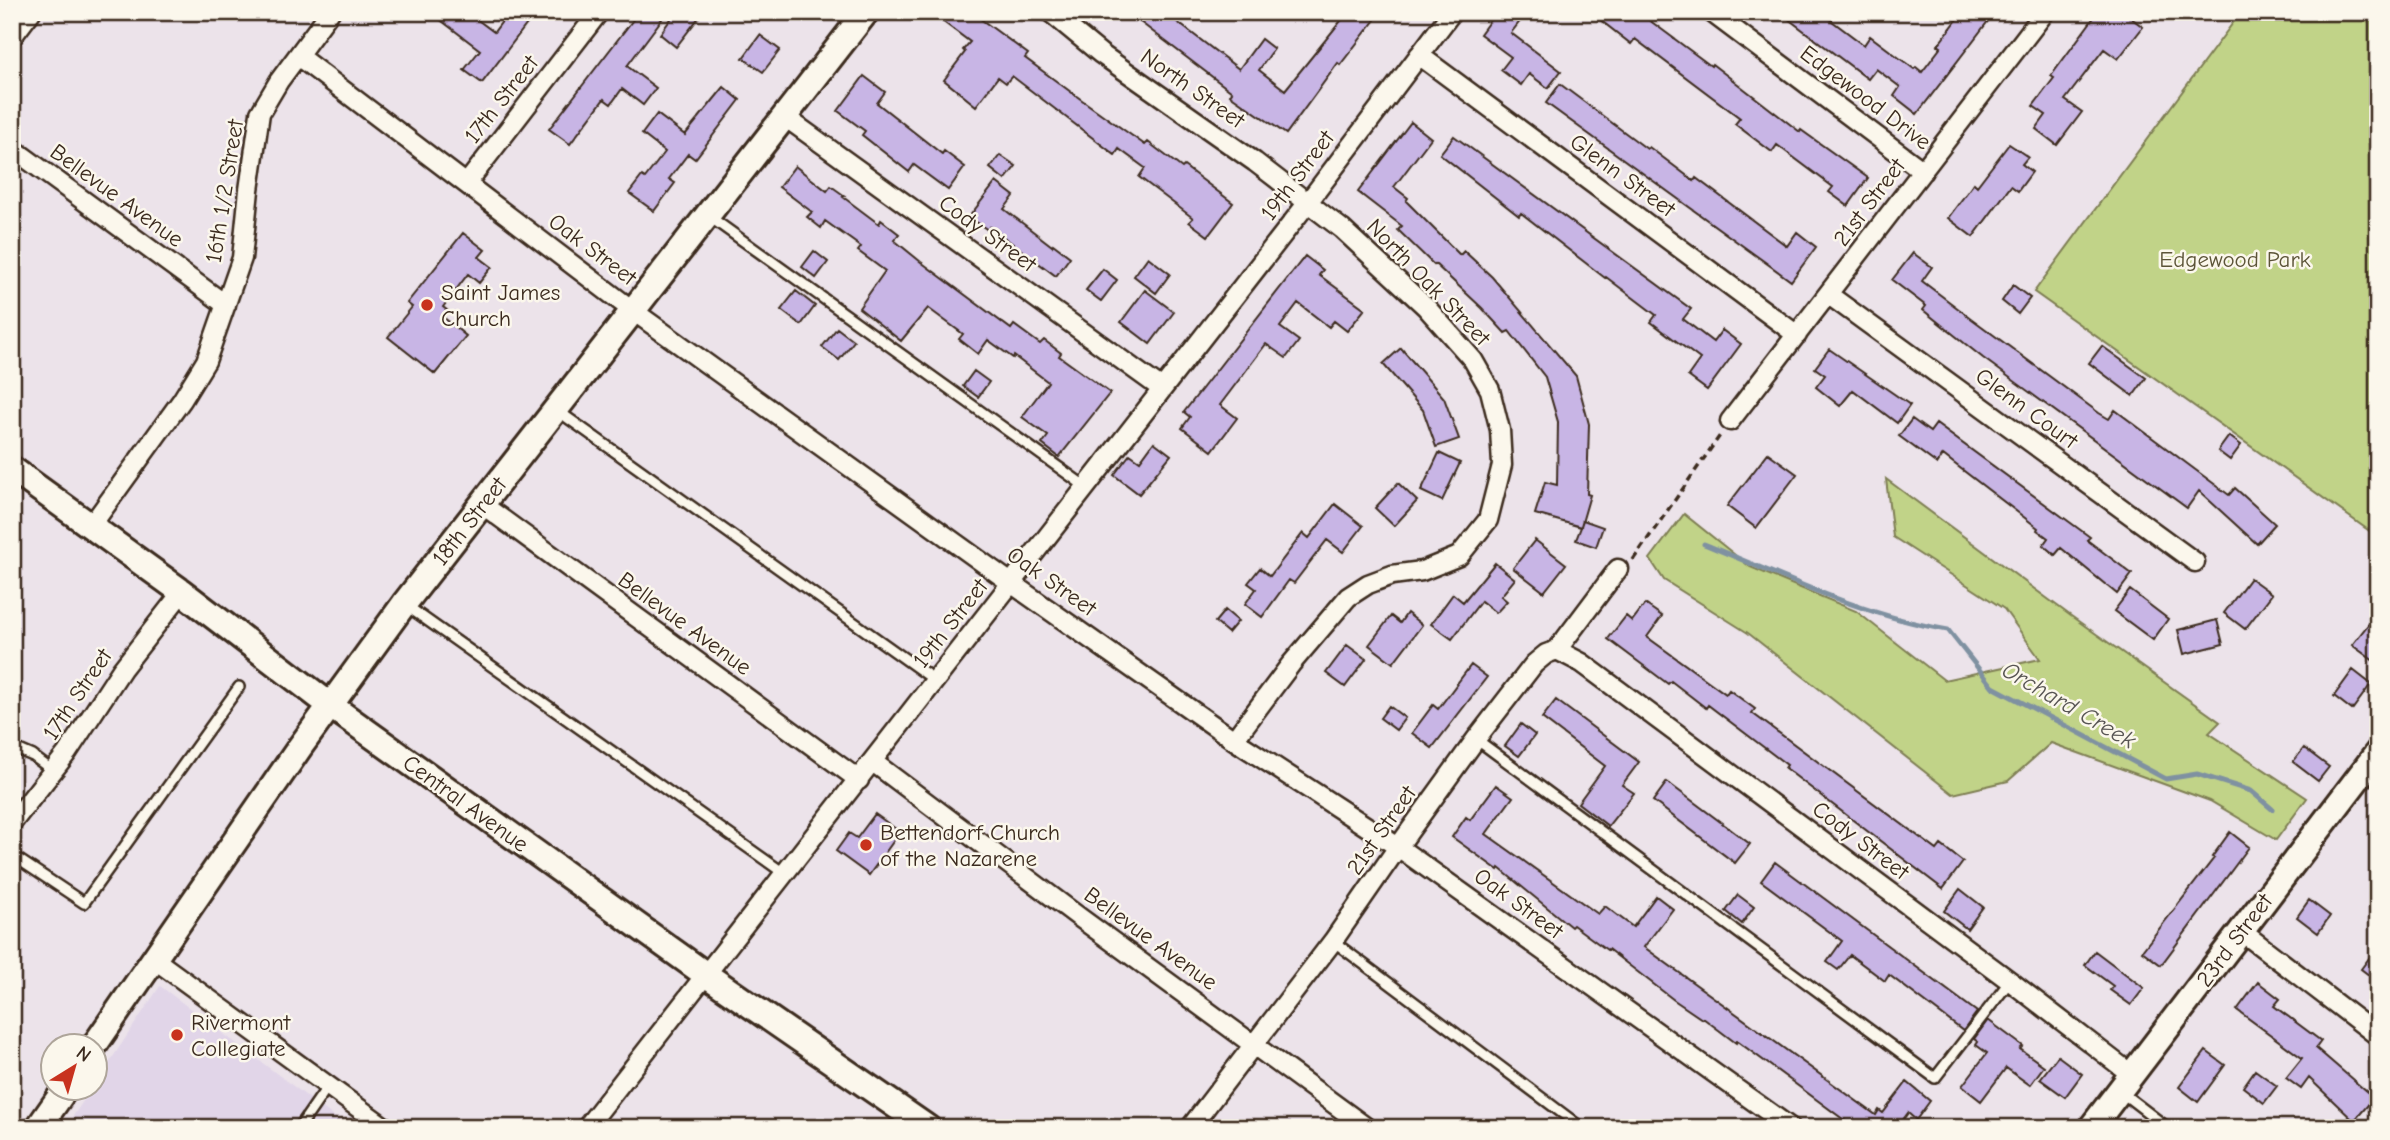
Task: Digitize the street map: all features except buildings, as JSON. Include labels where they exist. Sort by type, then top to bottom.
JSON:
[{"type":"street","points":[[12,37],[32,12]]},
{"type":"street","name":"16th 1/2 Street","points":[[91,526],[183,400],[206,361],[242,258],[248,190],[260,113],[330,12]]},
{"type":"street","name":"17th Street","points":[[467,183],[599,12]]},
{"type":"street","name":"18th Street","points":[[104,1032],[300,747],[404,604],[866,12]]},
{"type":"street","name":"North Street","points":[[1050,12],[1101,54],[1309,201]]},
{"type":"street","name":"19th Street","points":[[586,1128],[1309,201],[1452,12]]},
{"type":"street","name":"Edgewood Drive","points":[[1711,12],[1923,171]]},
{"type":"street","name":"21st Street","points":[[1730,421],[2045,12]]},
{"type":"street","name":"Glenn Street","points":[[1419,55],[1797,335]]},
{"type":"street","name":"Oak Street","points":[[298,56],[632,310],[1011,583],[1234,740],[1398,846],[1791,1128]]},
{"type":"street","name":"Cody Street","points":[[785,117],[1162,389]]},
{"type":"street","name":"Bellevue Avenue","points":[[12,148],[226,305]]},
{"type":"street","name":"North Oak Street","points":[[1234,740],[1291,664],[1348,597],[1368,584],[1392,575],[1422,571],[1459,556],[1488,520],[1503,465],[1500,430],[1490,390],[1473,360],[1426,307],[1309,201]]},
{"type":"street","name":"Glenn Court","points":[[1829,295],[2195,562]]},
{"type":"street","name":"Central Avenue","points":[[12,468],[182,592],[331,706],[705,974],[928,1128]]},
{"type":"street","name":"Bellevue Avenue","points":[[482,505],[859,780]]},
{"type":"street","name":"21st Street","points":[[1189,1128],[1333,941],[1476,739],[1534,664],[1546,654],[1558,650],[1618,569]]},
{"type":"street","name":"17th Street","points":[[12,823],[53,771],[122,669],[182,592]]},
{"type":"street","name":"Cody Street","points":[[1558,650],[1582,663],[2010,981],[2125,1082]]},
{"type":"street","name":"23rd Street","points":[[2091,1128],[2378,752]]},
{"type":"street","name":"Bellevue Avenue","points":[[873,762],[1367,1128]]},
{"type":"street","points":[[2241,931],[2378,1036]]},
{"type":"street","points":[[154,959],[386,1128]]},
{"type":"street","points":[[38,1128],[56,1102]]},
{"type":"lane","points":[[708,216],[1086,487]]},
{"type":"lane","points":[[555,409],[936,681]]},
{"type":"lane","points":[[404,604],[785,874]]},
{"type":"lane","points":[[12,855],[84,903],[239,687]]},
{"type":"lane","points":[[1476,739],[1935,1078],[2010,981]]},
{"type":"lane","points":[[12,747],[33,756],[53,771]]},
{"type":"lane","points":[[1333,941],[1582,1128]]},
{"type":"lane","points":[[2125,1082],[2168,1128]]},
{"type":"lane","points":[[299,1128],[328,1086]]},
{"type":"path","points":[[1618,569],[1637,558],[1730,421]]},
{"type":"shaded area","name":"Rivermont Collegiate","points":[[160,986],[349,1128],[65,1128],[83,1102],[108,1102],[108,1064]]},
{"type":"green space","name":"Edgewood Park","points":[[2241,12],[2378,12],[2378,537],[2034,292]]},
{"type":"green space","points":[[1886,479],[2220,722],[2209,733],[2307,798],[2276,840],[2210,801],[2051,743],[2008,781],[1953,794],[1748,633],[1664,580],[1650,559],[1684,514],[1750,567],[1856,611],[1944,680],[2040,659],[2004,609],[1893,537]]},
{"type":"waterway","name":"Orchard Creek","points":[[1704,544],[1854,605],[1916,624],[1948,630],[1993,687],[2166,779],[2197,774],[2251,791],[2272,809]]},
{"type":"place","name":"Saint James Church","points":[[427,305]]},
{"type":"place","name":"Bettendorf Church of the Nazarene","points":[[866,845]]},
{"type":"place","name":"Rivermont Collegiate","points":[[177,1035]]}]
